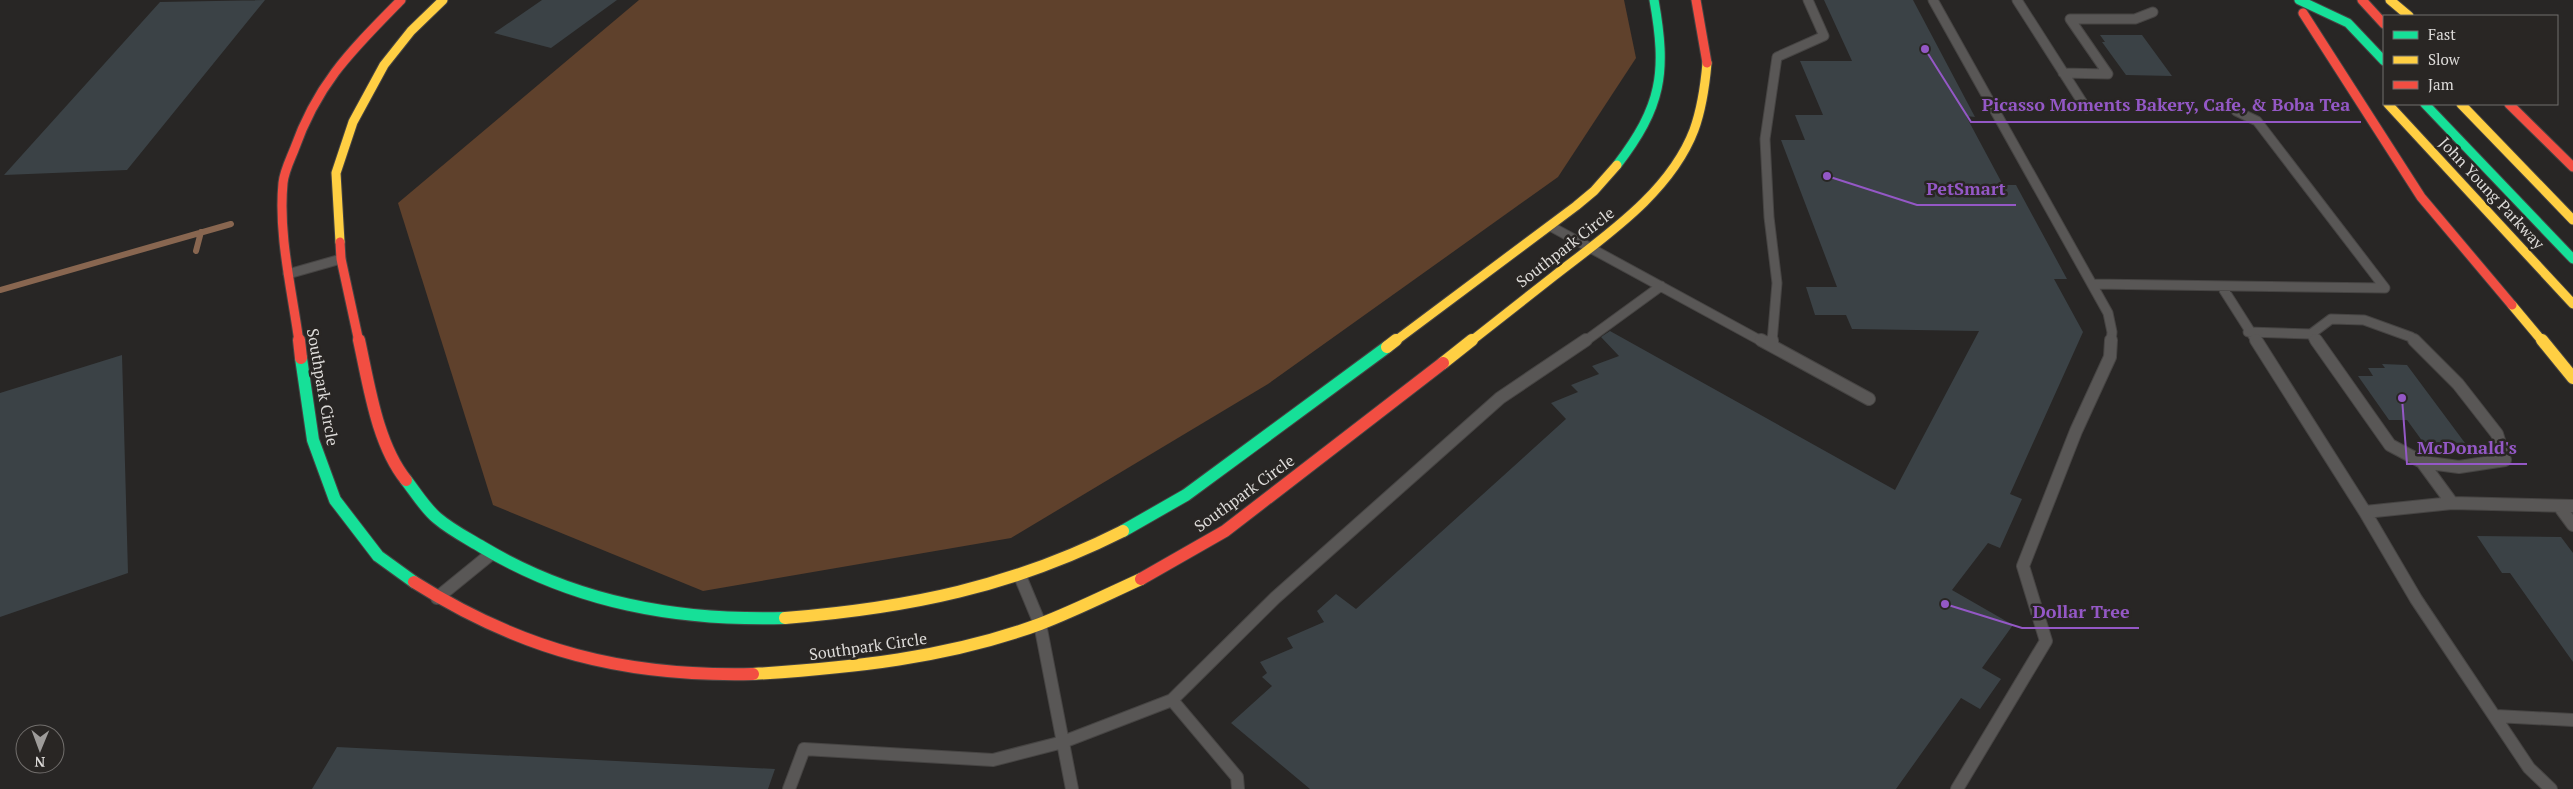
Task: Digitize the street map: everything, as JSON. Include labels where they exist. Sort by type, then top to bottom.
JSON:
[{"type":"main road","name":"Southpark Circle","points":[[401,0],[345,57],[321,90],[300,133],[283,181],[282,228],[313,440],[335,500],[378,556],[437,598],[507,634],[598,663],[716,677],[834,669],[939,653],[1040,624],[1128,586],[1225,531],[1591,248],[1643,204],[1676,161],[1697,121],[1707,82],[1705,43],[1696,0]]},
{"type":"main road","name":"Southpark Circle","points":[[443,0],[417,24],[388,57],[368,87],[350,127],[336,171],[341,259],[376,416],[398,470],[438,518],[491,554],[554,585],[634,609],[736,621],[839,615],[932,600],[1020,576],[1099,544],[1186,495],[1550,226],[1600,186],[1631,147],[1652,111],[1662,76],[1662,40],[1654,0]]},
{"type":"main road","points":[[2291,0],[2350,64]]},
{"type":"main road","points":[[2299,0],[2348,23],[2383,60]]},
{"type":"main road","points":[[2362,0],[2383,23]]},
{"type":"main road","points":[[2390,0],[2408,15]]},
{"type":"main road","points":[[2303,13],[2422,197],[2573,378]]},
{"type":"main road","name":"John Young Parkway","points":[[2389,105],[2573,304]]},
{"type":"main road","points":[[2426,105],[2573,259]]},
{"type":"main road","points":[[2462,105],[2573,220]]},
{"type":"main road","points":[[2510,105],[2573,167]]},
{"type":"lane","points":[[1772,346],[1777,283],[1769,217],[1765,138],[1777,57],[1824,36],[1808,0]]},
{"type":"lane","points":[[1933,0],[2092,284],[2108,314],[2112,332],[2110,357],[2076,431],[2022,566],[2046,641],[1957,789]]},
{"type":"lane","points":[[2017,0],[2086,108]]},
{"type":"lane","points":[[2063,73],[2108,74],[2070,19],[2135,19],[2153,12]]},
{"type":"lane","points":[[2092,284],[2385,288],[2258,122],[2236,111]]},
{"type":"lane","points":[[1550,226],[1868,398]]},
{"type":"lane","points":[[288,274],[341,259]]},
{"type":"lane","points":[[789,789],[804,749],[993,760],[1063,742],[1172,700],[1275,598],[1500,398],[1661,286]]},
{"type":"lane","points":[[2222,287],[2248,332],[2364,512],[2416,599],[2529,768],[2551,789]]},
{"type":"lane","points":[[2248,332],[2311,334],[2331,319],[2364,320],[2411,337],[2458,384],[2496,434],[2505,460],[2459,467],[2422,462],[2390,445],[2311,334]]},
{"type":"lane","points":[[2422,462],[2452,503]]},
{"type":"lane","points":[[2364,512],[2452,503],[2573,506]]},
{"type":"lane","points":[[2559,506],[2573,525]]},
{"type":"lane","points":[[437,598],[491,554]]},
{"type":"lane","points":[[1020,576],[1040,624],[1072,789]]},
{"type":"lane","points":[[1172,700],[1237,778],[1238,789]]},
{"type":"lane","points":[[2496,716],[2573,720]]},
{"type":"shaded area","points":[[639,0],[1624,0],[1636,58],[1558,177],[1268,384],[1011,538],[703,591],[493,505],[398,203]]},
{"type":"building","points":[[265,0],[127,170],[4,175],[160,2]]},
{"type":"building","points":[[542,0],[617,0],[551,48],[494,33]]},
{"type":"building","points":[[1824,0],[1913,0],[1975,117],[1966,116],[2003,185],[2016,185],[2067,279],[2054,279],[2083,332],[2010,494],[2022,499],[2000,548],[1988,543],[1952,590],[2013,625],[1982,668],[2001,679],[1980,709],[1961,698],[1896,789],[1310,789],[1231,723],[1272,686],[1262,677],[1267,673],[1260,662],[1293,648],[1287,638],[1324,622],[1317,611],[1336,594],[1356,609],[1566,419],[1551,403],[1578,392],[1571,385],[1599,374],[1592,366],[1619,356],[1601,337],[1610,331],[1895,490],[1979,331],[1852,329],[1846,315],[1815,315],[1806,287],[1837,287],[1781,140],[1805,140],[1795,115],[1823,115],[1800,61],[1852,61]]},
{"type":"building","points":[[2100,35],[2142,35],[2172,76],[2126,75],[2102,42],[2105,42]]},
{"type":"building","points":[[122,355],[128,573],[0,617],[0,393]]},
{"type":"building","points":[[2382,364],[2407,365],[2465,443],[2423,442],[2407,420],[2389,420],[2358,376],[2373,376],[2368,368],[2385,368]]},
{"type":"building","points":[[2477,536],[2561,537],[2573,553],[2573,662],[2510,573],[2502,573]]},
{"type":"building","points":[[337,747],[775,769],[768,789],[312,789]]},
{"type":"waterway","points":[[201,233],[231,224]]},
{"type":"waterway","points":[[0,290],[201,233]]},
{"type":"waterway","points":[[196,251],[201,233]]},
{"type":"traffic: fast","points":[[1617,165],[1645,125],[1658,88],[1661,48],[1654,0]]},
{"type":"traffic: fast","points":[[2299,0],[2348,23],[2383,60]]},
{"type":"traffic: fast","points":[[2426,105],[2573,259]]},
{"type":"traffic: fast","points":[[1123,531],[1186,495],[1387,347]]},
{"type":"traffic: fast","points":[[301,358],[313,440],[335,500],[378,556],[414,582]]},
{"type":"traffic: fast","points":[[406,480],[433,514],[449,527],[505,561],[542,579],[581,594],[620,605],[661,613],[743,619],[785,618]]},
{"type":"traffic: slow","points":[[340,242],[336,173],[338,161],[353,122],[372,83],[384,65],[411,31],[443,0]]},
{"type":"traffic: slow","points":[[2390,0],[2408,15]]},
{"type":"traffic: slow","points":[[1443,363],[1608,234],[1657,187],[1678,160],[1693,131],[1703,99],[1707,63]]},
{"type":"traffic: slow","points":[[2389,105],[2573,304]]},
{"type":"traffic: slow","points":[[2462,105],[2573,220]]},
{"type":"traffic: slow","points":[[1387,347],[1576,206],[1594,191],[1617,165]]},
{"type":"traffic: slow","points":[[2512,305],[2573,378]]},
{"type":"traffic: slow","points":[[785,618],[828,615],[916,602],[1002,582],[1084,551],[1123,531]]},
{"type":"traffic: slow","points":[[753,674],[833,669],[939,653],[1040,624],[1141,579]]},
{"type":"traffic: jam","points":[[301,358],[283,228],[283,181],[300,133],[321,90],[345,57],[401,0]]},
{"type":"traffic: jam","points":[[1696,0],[1707,63]]},
{"type":"traffic: jam","points":[[2362,0],[2383,23]]},
{"type":"traffic: jam","points":[[2303,13],[2421,197],[2512,305]]},
{"type":"traffic: jam","points":[[2510,105],[2573,167]]},
{"type":"traffic: jam","points":[[340,242],[341,259],[376,416],[398,470],[406,480]]},
{"type":"traffic: jam","points":[[1141,579],[1225,531],[1443,363]]},
{"type":"traffic: jam","points":[[414,582],[451,605],[490,625],[532,642],[576,656],[620,666],[665,672],[709,675],[753,674]]},
{"type":"place","name":"Picasso Moments Bakery, Cafe, & Boba Tea","points":[[1925,49]]},
{"type":"place","name":"PetSmart","points":[[1827,176]]},
{"type":"place","name":"McDonald's","points":[[2402,398]]},
{"type":"place","name":"Dollar Tree","points":[[1945,604]]}]
